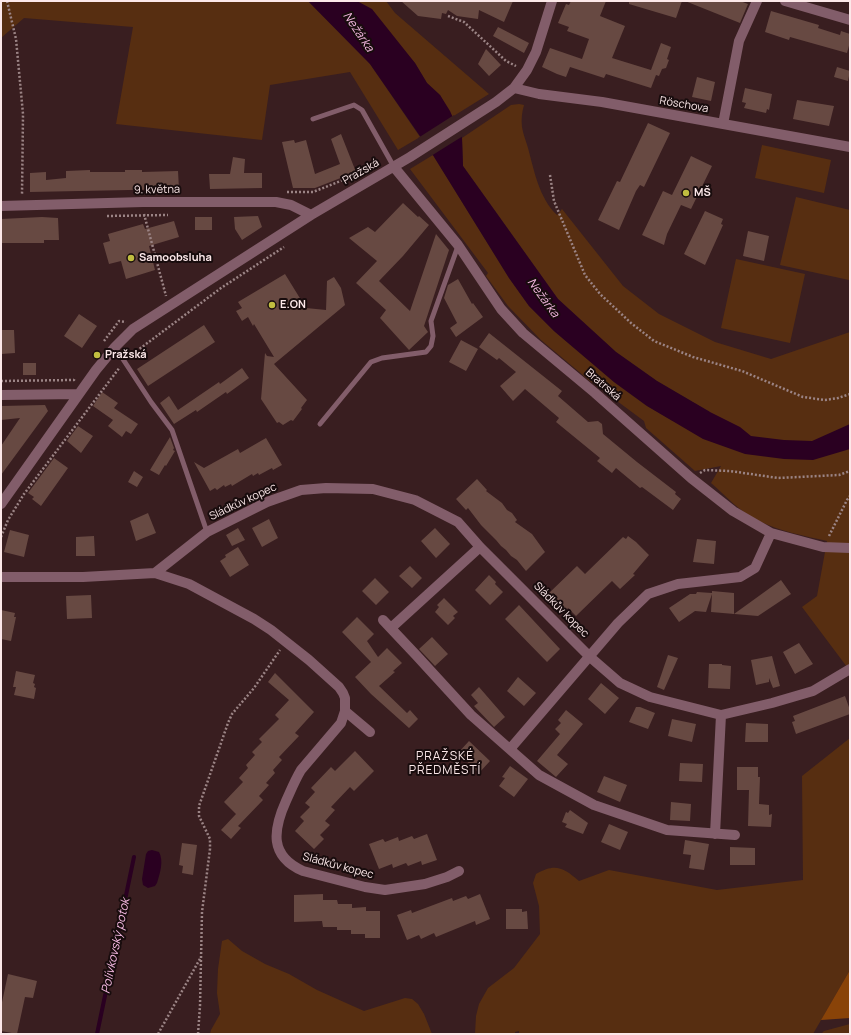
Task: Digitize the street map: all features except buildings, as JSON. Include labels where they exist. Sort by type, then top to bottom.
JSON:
[{"type":"street","points":[[514,88],[527,70],[536,52],[552,1]]},
{"type":"street","points":[[723,124],[739,41],[757,1]]},
{"type":"street","points":[[785,1],[850,20]]},
{"type":"street","name":"Pražská","points":[[1,504],[78,394],[115,347],[134,329],[311,215],[397,165],[496,102],[514,88]]},
{"type":"street","name":"Röschova","points":[[514,88],[539,94],[602,102],[850,147]]},
{"type":"street","name":"Bratrská","points":[[397,165],[458,245],[502,309],[523,333],[595,393],[691,478],[733,511],[771,533],[823,547],[850,548]]},
{"type":"street","name":"9. května","points":[[1,206],[143,202],[276,202],[291,205],[311,215]]},
{"type":"street","points":[[1,395],[78,394]]},
{"type":"street","name":"Sládkův kopec","points":[[155,573],[207,532],[267,502],[301,490],[326,488],[373,490],[415,500],[458,522],[480,547],[590,657],[620,683],[650,698],[721,714],[772,703],[813,691],[850,669]]},
{"type":"street","name":"Sládkův kopec","points":[[510,750],[618,623],[648,594],[678,584],[740,577],[755,568],[771,533]]},
{"type":"street","points":[[391,628],[480,547]]},
{"type":"street","points":[[1,577],[82,577],[155,573],[189,584],[235,608],[265,626],[286,642],[339,688],[345,698],[345,711],[370,732]]},
{"type":"street","points":[[383,620],[471,715],[538,775],[594,806],[667,830],[735,835]]},
{"type":"street","name":"Sládkův kopec","points":[[345,711],[341,723],[301,770],[281,811],[276,834],[277,844],[283,857],[296,868],[303,871],[375,889],[395,889],[416,886],[460,871]]},
{"type":"street","points":[[715,834],[721,714]]},
{"type":"lane","points":[[313,118],[354,105],[362,110],[397,165]]},
{"type":"lane","points":[[320,424],[371,362],[382,358],[426,352],[431,346],[433,336],[431,321],[458,245]]},
{"type":"lane","points":[[115,347],[151,402],[172,430],[207,532]]},
{"type":"path","points":[[7,1],[16,39],[23,114],[22,206]]},
{"type":"path","points":[[448,16],[464,22],[506,61],[518,66]]},
{"type":"path","points":[[285,192],[313,192],[355,175]]},
{"type":"path","points":[[550,175],[554,201],[585,275],[600,294],[631,323],[654,341],[693,357],[742,371],[803,396],[825,400],[850,394]]},
{"type":"path","points":[[144,215],[168,306]]},
{"type":"path","points":[[159,299],[165,294]]},
{"type":"path","points":[[1,536],[8,520],[24,494],[125,361],[134,352],[209,298]]},
{"type":"path","points":[[101,345],[119,321],[126,322]]},
{"type":"path","points":[[1,381],[74,380],[78,374]]},
{"type":"path","points":[[691,478],[705,470],[730,471],[778,478],[839,475],[850,471]]},
{"type":"path","points":[[823,547],[850,496]]},
{"type":"path","points":[[198,1034],[202,912],[210,849],[210,839],[199,816],[199,806],[232,714],[254,688],[286,642]]},
{"type":"path","points":[[158,1034],[201,957]]},
{"type":"shaded area","points":[[1,1],[308,1],[370,64],[420,137],[398,150],[350,72],[270,85],[262,140],[116,124],[133,27],[24,18],[1,38]]},
{"type":"shaded area","points":[[357,1],[386,1],[395,13],[489,94],[452,117],[440,95],[427,83],[415,63]]},
{"type":"shaded area","points":[[511,105],[524,105],[522,127],[535,174],[541,192],[551,208],[557,215],[562,209],[623,286],[659,314],[715,342],[771,359],[850,332],[850,671],[802,607],[817,596],[827,541],[775,528],[746,514],[711,483],[721,466],[695,471],[646,428],[644,421],[590,381],[541,340],[508,306],[486,276],[488,273],[410,169],[433,155],[509,278],[529,306],[554,331],[614,382],[647,406],[673,421],[710,412],[657,381],[616,352],[558,299],[463,166],[462,138]]},
{"type":"shaded area","points":[[762,145],[831,160],[824,193],[755,178]]},
{"type":"shaded area","points":[[796,197],[850,210],[849,280],[780,265]]},
{"type":"shaded area","points":[[736,259],[805,274],[790,343],[721,328]]},
{"type":"shaded area","points":[[850,738],[850,970],[813,1034],[519,1034],[519,1031],[515,1032],[515,1034],[475,1034],[476,1016],[479,1004],[488,988],[514,968],[540,934],[539,906],[533,883],[536,874],[548,868],[559,868],[568,872],[579,881],[609,870],[717,890],[803,880],[802,776]]},
{"type":"shaded area","points":[[228,939],[242,951],[265,964],[289,974],[317,990],[364,1011],[405,998],[412,999],[418,1004],[424,1014],[432,1034],[210,1034],[220,1014],[217,993],[218,969],[222,941]]},
{"type":"shaded area","points":[[850,970],[850,1018],[821,1020]]},
{"type":"shaded area","points":[[850,1024],[850,1034],[821,1034],[824,1031]]},
{"type":"water","name":"Nežárka","points":[[308,1],[357,1],[372,9],[415,63],[427,83],[440,95],[450,111],[462,138],[463,166],[558,299],[616,352],[657,381],[710,412],[740,427],[751,436],[784,440],[812,441],[850,424],[850,449],[813,460],[784,459],[745,454],[703,439],[647,406],[614,382],[554,331],[529,306],[509,278],[431,152],[370,64]]},
{"type":"water","points":[[152,850],[159,852],[161,867],[157,883],[155,886],[148,888],[143,885],[142,879],[146,854],[148,851]]},
{"type":"pier","points":[[454,115],[463,136],[431,156],[418,138]]},
{"type":"waterway","name":"Polívkovský potok","points":[[97,1034],[134,857]]},
{"type":"place","name":"MŠ","points":[[686,193]]},
{"type":"place","name":"Samoobsluha","points":[[131,258]]},
{"type":"place","name":"E.ON","points":[[272,305]]},
{"type":"place","name":"Pražská","points":[[97,355]]},
{"type":"district","name":"PRAŽSKÉ PŘEDMĚSTÍ","points":[[445,764]]}]
